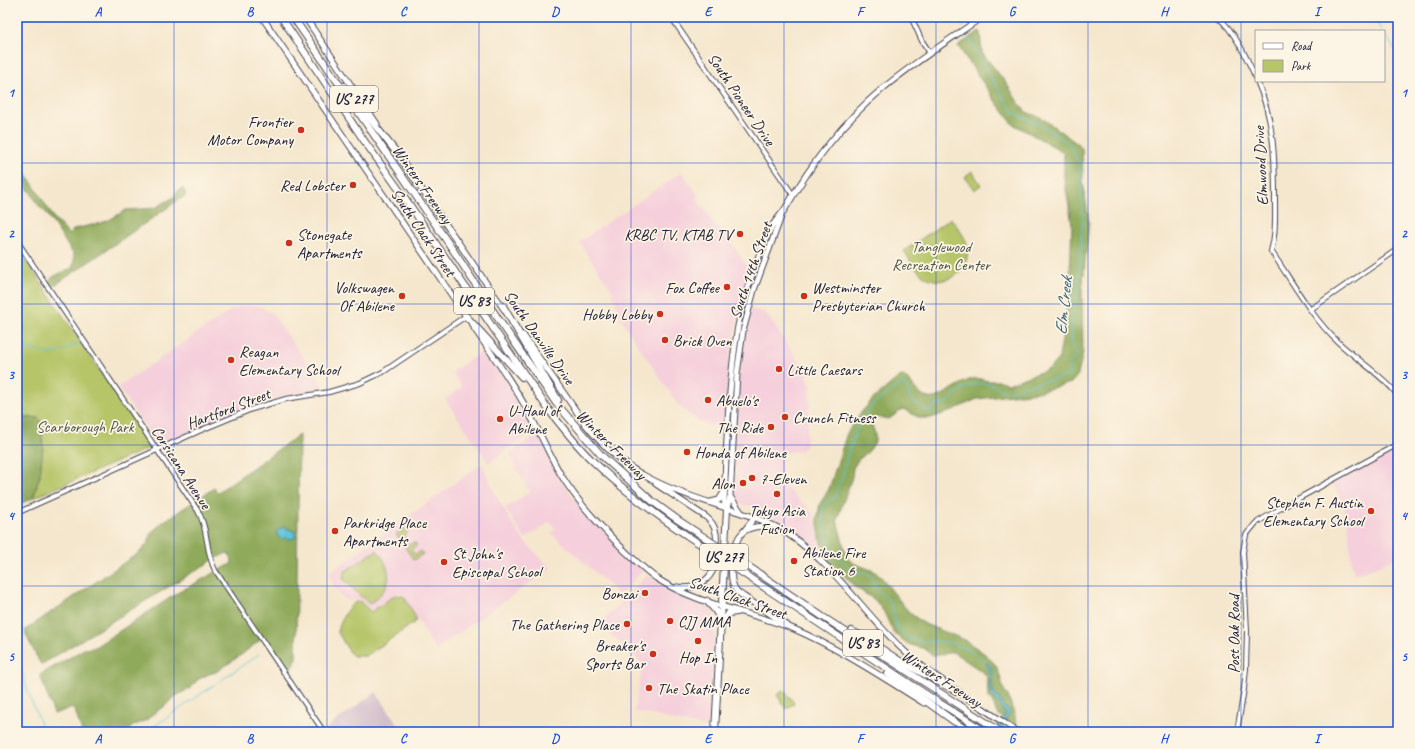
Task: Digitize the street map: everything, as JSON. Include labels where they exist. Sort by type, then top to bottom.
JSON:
[{"type":"highway","name":"Winters Freeway","points":[[281,17],[552,414],[570,437],[596,464],[647,507],[675,528],[935,700],[984,730]]},
{"type":"highway","name":"Winters Freeway","points":[[293,17],[453,250],[539,381],[602,456],[652,502],[678,520],[823,617],[1001,732]]},
{"type":"highway","name":"US 277","points":[[313,46],[396,152]]},
{"type":"highway","points":[[503,306],[572,422]]},
{"type":"highway","points":[[466,316],[522,377],[552,414]]},
{"type":"highway","name":"US 277","points":[[715,732],[727,508]]},
{"type":"highway","points":[[707,601],[715,610],[721,624]]},
{"type":"highway","points":[[721,624],[729,613],[737,612]]},
{"type":"highway","points":[[823,617],[862,636],[900,661],[956,691]]},
{"type":"highway","points":[[836,635],[955,722]]},
{"type":"main road","name":"South Clack Street","points":[[262,17],[510,381],[561,474],[578,499],[610,536],[647,570],[678,590],[737,612],[792,629],[810,637],[853,660],[971,732]]},
{"type":"main road","name":"South Danville Drive","points":[[305,17],[396,152],[586,425],[607,448],[645,476],[671,489],[755,517],[787,534],[812,553],[834,573],[899,646],[918,664],[1016,730]]},
{"type":"main road","name":"South 14th Street","points":[[727,508],[724,501],[730,376],[738,326],[750,284],[773,225],[826,146],[851,118],[881,90],[930,53],[982,17]]},
{"type":"main road","name":"South 14th Street","points":[[727,508],[730,496],[737,374],[743,331],[754,290],[783,211]]},
{"type":"main road","points":[[645,476],[673,497],[710,520],[716,531],[717,538],[714,566],[712,573],[708,578],[698,585],[690,588],[683,589],[667,584]]},
{"type":"main road","points":[[709,502],[719,500],[725,491]]},
{"type":"main road","points":[[730,496],[733,503],[742,513]]},
{"type":"main road","points":[[755,517],[738,539],[734,548],[732,560],[733,585],[737,592],[742,596],[792,629]]},
{"type":"main road","points":[[743,532],[757,526],[774,526]]},
{"type":"street","name":"South Pioneer Drive","points":[[671,17],[793,195]]},
{"type":"street","points":[[911,17],[922,41],[930,53]]},
{"type":"street","name":"Elmwood Drive","points":[[1218,17],[1235,38],[1255,76]]},
{"type":"street","name":"Elmwood Drive","points":[[1258,82],[1269,114],[1274,144],[1275,223],[1274,241],[1271,250],[1311,309]]},
{"type":"street","points":[[773,225],[776,231]]},
{"type":"street","name":"Corsicana Avenue","points":[[17,241],[202,518],[206,533],[209,557],[215,570],[324,732]]},
{"type":"street","points":[[1398,249],[1311,309],[1338,342],[1377,374],[1398,395]]},
{"type":"street","name":"Hartford Street","points":[[17,513],[260,406],[286,399],[329,392],[360,383],[383,372],[466,316]]},
{"type":"street","name":"Post Oak Road","points":[[1237,732],[1245,688],[1246,669],[1243,552],[1246,535],[1256,524],[1281,508],[1398,444]]},
{"type":"shaded area","points":[[682,172],[698,195],[697,199],[717,227],[720,226],[751,272],[738,316],[729,362],[726,427],[702,423],[679,406],[627,329],[611,289],[579,242]]},
{"type":"shaded area","name":"Reagan Elementary School","points":[[243,306],[258,306],[272,313],[322,385],[322,389],[245,408],[159,447],[118,387],[230,311]]},
{"type":"shaded area","points":[[750,309],[765,312],[805,371],[811,386],[806,446],[800,451],[783,453],[781,478],[785,487],[813,513],[823,553],[820,557],[776,518],[760,509],[734,502],[732,497],[739,368],[745,329]]},
{"type":"shaded area","points":[[485,349],[509,384],[534,430],[489,463],[445,399],[462,387],[452,372]]},
{"type":"shaded area","points":[[537,434],[561,480],[577,502],[643,570],[620,595],[551,533],[556,529],[550,522],[525,539],[505,508],[530,492],[509,454]]},
{"type":"shaded area","name":"Stephen F. Austin Elementary School","points":[[1398,448],[1398,558],[1354,575],[1351,562],[1348,521],[1341,500],[1332,483]]},
{"type":"shaded area","name":"St John's Episcopal School","points":[[482,464],[494,492],[510,520],[524,541],[551,568],[435,650],[404,595],[400,593],[396,594],[372,610],[370,610],[363,602],[359,600],[348,601],[340,596],[331,580],[329,573]]},
{"type":"shaded area","points":[[647,575],[682,597],[699,602],[710,608],[715,617],[711,729],[634,711],[643,664],[600,624]]},
{"type":"shaded area","points":[[376,692],[403,732],[327,732],[325,729]]},
{"type":"green space","points":[[980,31],[982,53],[1007,84],[1026,112],[1042,118],[1082,148],[1083,182],[1089,222],[1082,293],[1083,352],[1078,375],[1071,383],[1037,392],[977,399],[949,412],[931,418],[920,418],[903,409],[889,419],[876,417],[871,422],[875,434],[875,442],[869,451],[858,460],[853,468],[852,477],[837,520],[847,558],[853,563],[874,571],[883,579],[911,614],[925,624],[965,640],[985,654],[995,664],[1015,716],[1016,726],[997,714],[994,705],[988,696],[987,677],[983,672],[953,652],[934,656],[925,649],[908,644],[894,634],[884,612],[875,600],[855,587],[827,558],[821,543],[817,519],[820,504],[829,489],[847,433],[859,415],[872,400],[899,377],[903,376],[924,397],[933,398],[944,394],[967,381],[975,379],[1001,381],[1008,384],[1049,369],[1059,358],[1069,295],[1072,224],[1064,177],[1064,153],[1013,124],[996,102],[958,46]]},
{"type":"green space","points":[[17,159],[54,218],[69,235],[74,229],[101,223],[126,210],[155,208],[174,197],[179,190],[183,188],[186,195],[51,288],[48,283],[52,278],[72,268],[74,263],[74,255],[47,214],[39,206],[31,193],[17,176]]},
{"type":"green space","points":[[972,171],[981,185],[974,190],[965,177]]},
{"type":"green space","name":"Tanglewood Recreation Center","points":[[951,218],[966,241],[968,253],[966,261],[957,274],[950,278],[934,280],[922,275],[904,251]]},
{"type":"green space","name":"Scarborough Park","points":[[17,247],[151,447],[33,498],[40,475],[43,447],[41,421],[38,418],[20,418],[17,416]]},
{"type":"green space","points":[[17,416],[20,418],[38,418],[41,421],[43,447],[40,475],[33,498],[17,505]]},
{"type":"green space","points":[[299,435],[296,657],[295,663],[291,668],[287,669],[264,637],[216,672],[197,680],[192,687],[174,697],[148,719],[133,726],[127,732],[82,732],[75,711],[71,708],[54,714],[40,675],[84,649],[93,648],[179,592],[231,564],[231,556],[227,553],[216,558],[42,664],[40,663],[26,635],[25,630],[140,552],[149,542],[151,533],[163,522],[214,488],[218,492]]},
{"type":"green space","points":[[405,528],[408,532],[404,536],[408,542],[404,545],[396,534]]},
{"type":"green space","points":[[414,542],[417,545],[411,550],[415,555],[421,551],[423,554],[414,560],[405,548]]},
{"type":"green space","points":[[377,550],[386,565],[388,579],[387,585],[383,591],[369,604],[343,579],[344,572]]},
{"type":"green space","points":[[395,595],[403,596],[405,598],[416,618],[415,622],[366,656],[354,656],[350,653],[337,631],[348,608],[355,602],[360,601],[371,612]]},
{"type":"green space","points":[[784,690],[794,703],[786,709],[777,695]]},
{"type":"water","points":[[283,527],[294,531],[296,537],[291,539],[280,539],[276,532]]},
{"type":"water","points":[[985,663],[989,664],[993,671],[993,692],[1000,700],[1004,708],[1010,712],[999,732],[992,732],[1005,716],[1006,712],[1002,711],[999,703],[991,693],[990,670]]},
{"type":"waterway","name":"Elm Creek","points":[[958,17],[963,27]]},
{"type":"waterway","points":[[1373,17],[1381,30]]},
{"type":"waterway","name":"Elm Creek","points":[[966,31],[984,66],[1013,112],[1042,126],[1069,143],[1080,164],[1083,219],[1077,294],[1071,327],[1071,345],[1077,354],[1077,357],[1069,363],[1069,376],[1008,391],[1002,390],[994,385],[984,383],[969,386],[958,392],[949,402],[934,406],[931,411],[926,410],[912,401],[905,385],[899,385],[872,406],[859,423],[847,456],[842,479],[836,489],[836,496],[823,505],[823,524],[827,538],[838,557],[848,567],[856,572],[870,575],[876,588],[891,604],[896,624],[902,633],[911,639],[955,644],[976,655],[986,663]]},
{"type":"waterway","points":[[1385,35],[1398,54]]},
{"type":"waterway","points":[[17,346],[50,354],[59,352],[82,342]]},
{"type":"waterway","points":[[146,732],[259,654]]},
{"type":"waterway","points":[[17,662],[44,732]]},
{"type":"place","name":"Frontier Motor Company","points":[[301,130]]},
{"type":"place","name":"Red Lobster","points":[[353,185]]},
{"type":"place","name":"KRBC TV, KTAB TV","points":[[740,234]]},
{"type":"place","name":"Stonegate Apartments","points":[[289,243]]},
{"type":"place","name":"Fox Coffee","points":[[727,287]]},
{"type":"place","name":"Volkswagen Of Abilene","points":[[402,296]]},
{"type":"place","name":"Westminster Presbyterian Church","points":[[804,296]]},
{"type":"place","name":"Hobby Lobby","points":[[660,314]]},
{"type":"place","name":"Brick Oven","points":[[665,340]]},
{"type":"place","name":"Reagan Elementary School","points":[[231,360]]},
{"type":"place","name":"Little Caesars","points":[[779,369]]},
{"type":"place","name":"Abuelo's","points":[[708,400]]},
{"type":"place","name":"Crunch Fitness","points":[[785,417]]},
{"type":"place","name":"U-Haul of Abilene","points":[[500,419]]},
{"type":"place","name":"The Ride","points":[[771,427]]},
{"type":"place","name":"Honda of Abilene","points":[[687,452]]},
{"type":"place","name":"7-Eleven","points":[[752,478]]},
{"type":"place","name":"Alon","points":[[743,483]]},
{"type":"place","name":"Tokyo Asia Fusion","points":[[777,494]]},
{"type":"place","name":"Stephen F. Austin Elementary School","points":[[1371,511]]},
{"type":"place","name":"Parkridge Place Apartments","points":[[335,531]]},
{"type":"place","name":"Abilene Fire Station 6","points":[[794,561]]},
{"type":"place","name":"St John's Episcopal School","points":[[444,562]]},
{"type":"place","name":"Bonzai","points":[[645,593]]},
{"type":"place","name":"CJJ MMA","points":[[670,621]]},
{"type":"place","name":"The Gathering Place","points":[[627,624]]},
{"type":"place","name":"Hop In","points":[[698,641]]},
{"type":"place","name":"Breaker's Sports Bar","points":[[653,654]]},
{"type":"place","name":"The Skatin Place","points":[[649,688]]}]
